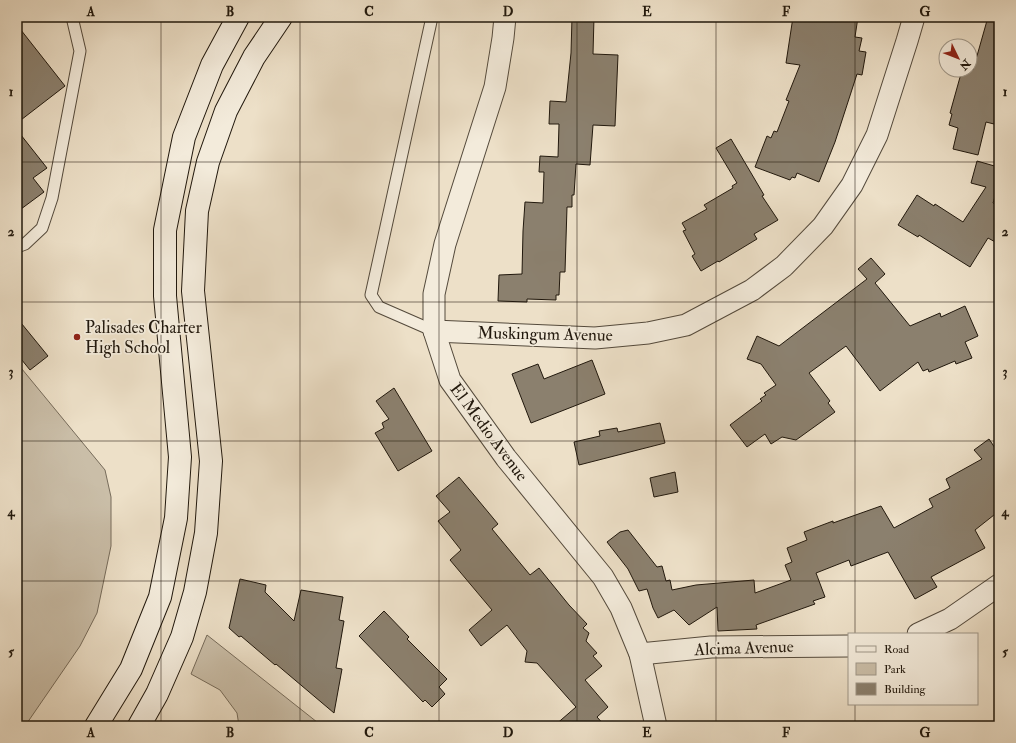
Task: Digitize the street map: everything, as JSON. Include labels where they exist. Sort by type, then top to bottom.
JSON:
[{"type":"main road","points":[[96,726],[131,669],[160,597],[176,518],[180,457],[165,296],[164,230],[184,137],[212,65],[238,17]]},
{"type":"main road","points":[[139,726],[157,694],[182,637],[195,592],[206,533],[211,460],[193,291],[197,211],[208,162],[226,111],[254,57],[281,17]]},
{"type":"street","name":"El Medio Avenue","points":[[505,17],[504,38],[495,87],[445,244],[434,294],[434,330],[450,380],[506,458],[603,578],[622,608],[640,654],[656,726]]},
{"type":"street","name":"Muskingum Avenue","points":[[434,330],[595,338],[648,333],[686,325],[752,290],[784,266],[823,226],[852,185],[877,135],[908,41],[914,17]]},
{"type":"street","points":[[920,633],[950,619],[999,585]]},
{"type":"street","name":"Alcima Avenue","points":[[640,654],[711,647],[848,646]]},
{"type":"lane","points":[[17,247],[25,244],[42,228],[52,198],[80,51],[72,17]]},
{"type":"lane","points":[[432,17],[371,295],[379,307],[434,330]]},
{"type":"green space","points":[[17,363],[105,470],[111,497],[111,546],[97,613],[80,646],[25,726],[17,726]]},
{"type":"green space","points":[[207,635],[322,726],[239,726],[237,713],[220,690],[191,674]]},
{"type":"building","points":[[572,17],[594,17],[593,54],[618,55],[615,126],[593,125],[590,165],[576,164],[572,207],[567,207],[565,272],[560,272],[559,295],[556,295],[556,300],[527,299],[527,302],[498,301],[499,275],[522,274],[525,202],[543,203],[544,172],[539,172],[540,156],[558,157],[559,124],[549,124],[550,101],[566,102],[571,53]]},
{"type":"building","points":[[793,17],[858,17],[855,37],[862,38],[859,51],[866,52],[862,75],[857,74],[835,142],[819,182],[797,173],[795,178],[792,177],[790,180],[755,167],[767,136],[771,138],[774,131],[777,132],[789,101],[786,100],[800,65],[786,63]]},
{"type":"building","points":[[988,17],[999,17],[999,104],[994,124],[986,122],[978,155],[953,149],[958,128],[949,125],[952,114],[950,113],[960,78],[978,78],[978,52]]},
{"type":"building","points":[[17,25],[65,86],[17,123]]},
{"type":"building","points":[[17,130],[47,168],[33,178],[44,192],[17,212]]},
{"type":"building","points":[[731,139],[764,195],[762,196],[778,220],[754,234],[757,239],[701,271],[692,256],[695,254],[683,231],[686,230],[682,223],[707,209],[704,205],[733,188],[732,186],[737,183],[716,148]]},
{"type":"building","points":[[977,161],[999,166],[999,190],[997,190],[993,203],[999,207],[999,244],[988,238],[970,267],[919,235],[918,237],[898,225],[917,195],[934,206],[935,204],[963,222],[986,187],[971,183]]},
{"type":"building","points":[[871,258],[885,274],[875,283],[910,326],[940,313],[941,317],[965,306],[978,336],[965,342],[972,358],[956,364],[955,361],[929,372],[928,369],[923,371],[918,362],[880,391],[846,346],[809,373],[830,401],[828,403],[835,412],[796,440],[782,437],[771,444],[765,434],[747,447],[730,425],[762,401],[760,399],[766,395],[764,393],[776,385],[761,364],[747,359],[757,336],[779,346],[867,279],[858,269]]},
{"type":"building","points":[[17,318],[48,356],[30,370],[17,354]]},
{"type":"building","points":[[592,360],[605,394],[531,423],[512,374],[538,364],[544,379]]},
{"type":"building","points":[[394,388],[432,451],[398,471],[375,433],[384,428],[382,423],[389,419],[376,401]]},
{"type":"building","points":[[660,423],[665,443],[579,465],[574,442],[600,436],[599,431],[617,428],[618,432]]},
{"type":"building","points":[[989,439],[997,451],[999,450],[999,511],[975,530],[985,548],[931,577],[937,587],[915,599],[888,552],[851,566],[849,560],[816,573],[825,597],[813,601],[815,604],[756,625],[757,629],[718,631],[717,607],[689,625],[674,610],[658,618],[647,589],[639,591],[628,569],[607,542],[620,532],[628,530],[657,567],[662,566],[666,581],[670,580],[672,590],[696,585],[754,580],[755,593],[791,580],[785,565],[792,562],[787,548],[807,540],[804,532],[881,506],[894,528],[933,507],[929,499],[950,488],[946,479],[982,459],[974,450]]},
{"type":"building","points":[[675,472],[678,492],[654,497],[650,478]]},
{"type":"building","points":[[459,477],[498,524],[492,529],[530,575],[539,568],[569,605],[587,624],[583,628],[589,633],[586,641],[597,653],[593,656],[602,666],[585,680],[608,707],[597,717],[605,726],[554,726],[576,707],[537,663],[525,662],[527,651],[507,625],[481,646],[469,630],[492,610],[450,560],[461,550],[438,521],[450,512],[436,496]]},
{"type":"building","points":[[240,579],[266,585],[265,592],[294,621],[301,590],[343,597],[339,620],[344,621],[336,668],[342,669],[334,713],[276,664],[275,665],[241,636],[239,637],[229,628]]},
{"type":"building","points":[[384,611],[409,637],[407,639],[447,679],[439,687],[445,694],[432,707],[425,700],[423,702],[359,636]]},
{"type":"place","name":"Palisades Charter High School","points":[[77,337]]}]
